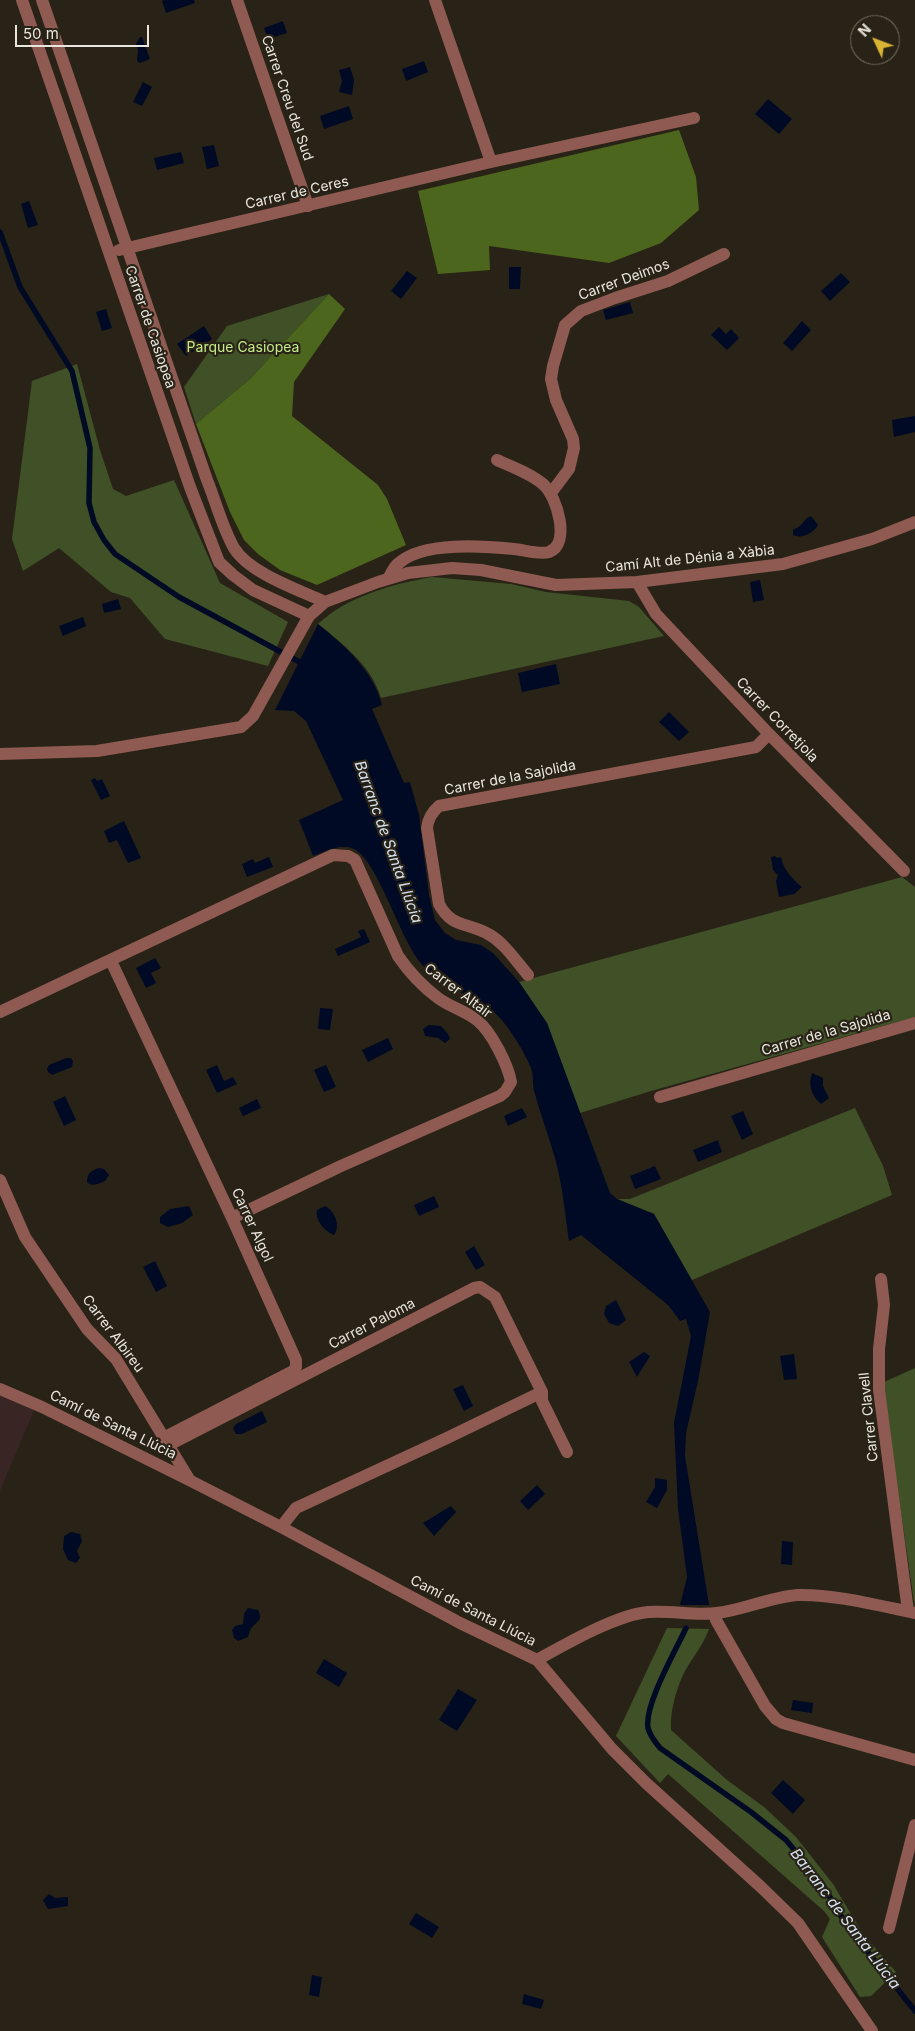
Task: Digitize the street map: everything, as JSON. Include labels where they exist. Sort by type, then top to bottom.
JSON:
[{"type":"street","name":"Carrer de Casiopea","points":[[22,0],[190,487],[219,562],[253,590],[309,616]]},
{"type":"street","name":"Carrer de Casiopea","points":[[42,0],[207,480],[235,549],[247,561],[264,573],[325,602]]},
{"type":"street","name":"Carrer Creu del Sud","points":[[237,0],[308,206]]},
{"type":"street","points":[[435,0],[491,162]]},
{"type":"street","name":"Carrer de Ceres","points":[[108,252],[491,162],[694,118]]},
{"type":"street","name":"Carrer Deimos","points":[[551,493],[569,469],[574,448],[573,438],[556,400],[551,379],[565,325],[581,311],[614,298],[668,281],[724,254]]},
{"type":"street","points":[[388,579],[398,563],[424,551],[449,546],[506,548],[547,553],[555,549],[561,535],[556,502],[551,493],[543,484],[497,460]]},
{"type":"street","name":"Camí Alt de Dénia a Xàbia","points":[[0,754],[97,751],[242,727],[253,716],[309,616],[325,602],[388,579],[417,572],[452,568],[481,570],[556,585],[636,582],[783,564],[872,539],[915,522]]},
{"type":"street","name":"Carrer Corretjola","points":[[636,582],[656,614],[769,734],[904,871]]},
{"type":"street","name":"Carrer de la Sajolida","points":[[528,975],[505,948],[490,935],[454,922],[443,912],[439,904],[427,828],[428,821],[435,810],[440,806],[756,746],[769,734]]},
{"type":"street","name":"Carrer Altair","points":[[0,1012],[333,855],[348,856],[355,860],[360,867],[398,956],[407,970],[439,998],[479,1022],[491,1036],[511,1082],[500,1096],[342,1166],[232,1218]]},
{"type":"street","name":"Carrer Algol","points":[[111,961],[232,1218],[296,1360],[296,1367],[293,1371],[165,1442]]},
{"type":"street","name":"Carrer de la Sajolida","points":[[660,1096],[915,1023]]},
{"type":"street","name":"Carrer Albireu","points":[[0,1180],[29,1243],[87,1329],[116,1359],[165,1442],[190,1480]]},
{"type":"street","name":"Carrer Clavell","points":[[881,1279],[884,1305],[879,1349],[879,1390],[912,1612]]},
{"type":"street","name":"Carrer Paloma","points":[[165,1442],[474,1288],[480,1287],[495,1297],[542,1392],[542,1401],[567,1452]]},
{"type":"street","name":"Camí de Santa Llúcia","points":[[0,1389],[42,1407],[190,1480],[281,1526],[460,1623],[537,1660],[612,1749],[646,1783],[762,1887],[798,1923],[872,2031]]},
{"type":"street","points":[[281,1526],[296,1508],[542,1392]]},
{"type":"street","points":[[537,1660],[572,1641],[630,1616],[648,1612],[717,1613],[772,1599],[800,1595],[834,1598],[912,1612]]},
{"type":"street","points":[[717,1613],[716,1620],[765,1706],[776,1718],[784,1723],[915,1760]]},
{"type":"street","points":[[889,1928],[915,1825]]},
{"type":"shaded area","points":[[0,1395],[35,1408],[0,1491]]},
{"type":"green space","points":[[679,130],[696,177],[699,210],[661,243],[609,263],[489,246],[490,270],[438,274],[418,191]]},
{"type":"green space","name":"Parque Casiopea","points":[[329,294],[250,379],[196,424],[184,387],[227,326]]},
{"type":"green space","points":[[329,294],[345,309],[294,382],[292,416],[378,485],[387,499],[406,545],[317,585],[280,570],[258,554],[244,540],[230,512],[196,424],[250,379]]},
{"type":"green space","points":[[77,364],[100,450],[113,489],[126,496],[174,480],[220,583],[288,622],[268,666],[165,639],[130,598],[111,592],[59,548],[23,571],[12,539],[32,381]]},
{"type":"green space","points":[[432,577],[511,584],[546,592],[629,601],[639,607],[664,636],[381,698],[371,676],[355,656],[318,624],[330,614],[357,599],[402,583]]},
{"type":"green space","points":[[902,877],[915,887],[915,1017],[651,1091],[580,1113],[547,1023],[519,982]]},
{"type":"green space","points":[[855,1108],[883,1166],[892,1195],[692,1280],[654,1214],[617,1199],[630,1199]]},
{"type":"green space","points":[[915,1368],[915,1608],[882,1383]]},
{"type":"green space","points":[[667,1628],[709,1629],[679,1683],[672,1710],[671,1730],[727,1780],[764,1807],[796,1837],[833,1884],[863,1934],[896,1972],[871,1996],[860,1997],[822,1937],[830,1919],[824,1911],[668,1774],[660,1783],[616,1736]]},
{"type":"water","points":[[194,0],[195,3],[166,13],[162,1]]},
{"type":"water","points":[[283,21],[287,33],[268,39],[264,28]]},
{"type":"water","points":[[140,37],[142,37],[150,59],[140,63],[137,61],[138,50],[136,44]]},
{"type":"water","points":[[424,61],[428,72],[406,81],[402,69]]},
{"type":"water","points":[[350,67],[354,80],[352,95],[339,92],[342,81],[339,70]]},
{"type":"water","points":[[143,82],[152,87],[142,106],[133,102]]},
{"type":"water","points":[[768,99],[792,119],[779,134],[755,114]]},
{"type":"water","points":[[349,106],[353,119],[324,129],[320,116]]},
{"type":"water","points":[[214,145],[219,166],[207,169],[202,147]]},
{"type":"water","points":[[181,152],[184,163],[157,170],[154,158]]},
{"type":"water","points":[[29,201],[38,225],[28,228],[21,204]]},
{"type":"water","points":[[509,267],[521,267],[520,289],[509,289]]},
{"type":"water","points":[[407,271],[417,278],[401,299],[391,291]]},
{"type":"water","points":[[841,273],[850,282],[830,301],[821,291]]},
{"type":"water","points":[[630,302],[633,313],[606,320],[603,310]]},
{"type":"water","points":[[106,309],[112,328],[102,331],[96,312]]},
{"type":"water","points":[[802,321],[811,330],[792,351],[783,343]]},
{"type":"water","points":[[204,326],[212,339],[186,356],[177,344]]},
{"type":"water","points":[[719,327],[726,334],[731,329],[739,338],[727,350],[711,335]]},
{"type":"water","points":[[915,416],[915,432],[894,437],[892,420]]},
{"type":"water","points":[[811,516],[818,525],[816,528],[803,536],[793,535],[793,530]]},
{"type":"water","points":[[760,580],[764,600],[753,602],[750,582]]},
{"type":"water","points":[[118,599],[121,609],[104,613],[102,604]]},
{"type":"water","points":[[83,617],[86,626],[63,636],[59,626]]},
{"type":"water","points":[[318,624],[357,660],[378,692],[382,705],[372,709],[404,783],[410,782],[419,815],[429,895],[435,920],[445,933],[456,940],[481,945],[493,953],[519,982],[547,1023],[610,1193],[617,1199],[654,1214],[710,1312],[698,1381],[686,1433],[685,1456],[709,1605],[680,1605],[687,1577],[678,1509],[674,1423],[691,1336],[686,1319],[680,1321],[668,1305],[581,1235],[569,1241],[554,1153],[534,1091],[531,1068],[519,1044],[502,1020],[481,1003],[435,977],[419,961],[411,949],[380,884],[364,858],[356,850],[340,847],[313,856],[299,820],[343,800],[306,721],[294,711],[275,710]]},
{"type":"water","points":[[556,664],[560,684],[522,692],[518,673]]},
{"type":"water","points":[[669,712],[689,732],[679,741],[659,722]]},
{"type":"water","points":[[95,778],[97,781],[102,779],[110,796],[101,800],[91,780]]},
{"type":"water","points":[[124,821],[141,858],[128,863],[117,840],[109,843],[104,831]]},
{"type":"water","points":[[775,856],[777,858],[781,857],[789,874],[802,887],[794,894],[779,897],[776,881],[778,875],[773,870],[771,857]]},
{"type":"water","points":[[269,857],[273,867],[247,877],[242,864],[253,859],[255,863]]},
{"type":"water","points":[[364,929],[370,942],[338,956],[335,949],[361,937],[358,931]]},
{"type":"water","points":[[155,958],[161,968],[151,973],[156,983],[146,988],[136,968]]},
{"type":"water","points":[[320,1008],[333,1009],[330,1030],[318,1029]]},
{"type":"water","points":[[429,1025],[441,1026],[450,1039],[445,1043],[438,1038],[425,1036],[423,1029]]},
{"type":"water","points":[[388,1038],[393,1049],[368,1062],[362,1050]]},
{"type":"water","points":[[66,1058],[71,1058],[73,1061],[72,1067],[52,1075],[48,1072],[49,1065]]},
{"type":"water","points":[[217,1065],[224,1081],[233,1077],[237,1084],[217,1093],[206,1070]]},
{"type":"water","points":[[326,1065],[336,1087],[324,1092],[314,1070]]},
{"type":"water","points":[[812,1073],[823,1078],[823,1086],[829,1098],[821,1104],[811,1090]]},
{"type":"water","points":[[65,1096],[76,1120],[64,1126],[53,1102]]},
{"type":"water","points":[[257,1099],[261,1108],[243,1116],[239,1108]]},
{"type":"water","points":[[522,1108],[527,1117],[508,1126],[504,1116]]},
{"type":"water","points":[[743,1111],[753,1134],[742,1140],[731,1116]]},
{"type":"water","points":[[718,1140],[722,1152],[698,1162],[693,1150]]},
{"type":"water","points":[[655,1166],[661,1179],[635,1189],[630,1176]]},
{"type":"water","points":[[99,1168],[104,1169],[109,1175],[105,1181],[89,1184],[87,1179],[89,1174]]},
{"type":"water","points":[[434,1196],[439,1207],[419,1216],[414,1205]]},
{"type":"water","points":[[189,1206],[193,1215],[182,1223],[168,1227],[160,1223],[160,1217],[170,1209]]},
{"type":"water","points":[[325,1206],[332,1211],[336,1219],[337,1227],[334,1235],[327,1231],[319,1222],[317,1210]]},
{"type":"water","points":[[474,1246],[485,1265],[476,1270],[465,1252]]},
{"type":"water","points":[[155,1261],[167,1286],[156,1292],[143,1267]]},
{"type":"water","points":[[616,1300],[626,1320],[618,1326],[609,1323],[604,1314],[606,1306]]},
{"type":"water","points":[[644,1352],[650,1356],[637,1377],[629,1362]]},
{"type":"water","points":[[794,1354],[797,1379],[784,1380],[780,1356]]},
{"type":"water","points":[[463,1385],[473,1406],[464,1411],[453,1389]]},
{"type":"water","points":[[262,1411],[267,1422],[242,1434],[236,1434],[233,1428],[236,1424]]},
{"type":"water","points":[[655,1478],[667,1480],[667,1490],[657,1508],[646,1502],[655,1487]]},
{"type":"water","points":[[537,1485],[545,1494],[528,1510],[520,1501]]},
{"type":"water","points":[[451,1506],[456,1512],[434,1536],[423,1523]]},
{"type":"water","points":[[71,1532],[80,1534],[82,1541],[77,1551],[80,1558],[76,1563],[68,1560],[63,1549],[64,1536]]},
{"type":"water","points":[[782,1541],[793,1542],[792,1565],[781,1564]]},
{"type":"water","points":[[248,1608],[258,1610],[260,1619],[250,1630],[248,1637],[238,1641],[234,1638],[232,1630],[235,1626],[243,1624],[244,1614]]},
{"type":"water","points":[[324,1659],[347,1673],[339,1687],[316,1673]]},
{"type":"water","points":[[458,1689],[477,1700],[457,1731],[439,1720]]},
{"type":"water","points":[[793,1700],[813,1703],[812,1713],[791,1710]]},
{"type":"water","points":[[783,1780],[805,1800],[793,1814],[771,1793]]},
{"type":"water","points":[[49,1894],[55,1898],[68,1897],[68,1906],[48,1909],[43,1900]]},
{"type":"water","points":[[416,1913],[439,1927],[432,1938],[409,1924]]},
{"type":"water","points":[[312,1975],[322,1977],[319,1997],[309,1995]]},
{"type":"water","points":[[524,1994],[544,2000],[541,2009],[522,2004]]},
{"type":"waterway","name":"Barranc de Santa Llúcia","points":[[0,232],[20,287],[72,371],[90,448],[89,503],[94,522],[104,540],[115,554],[179,597],[305,665]]},
{"type":"waterway","name":"Barranc de Santa Llúcia","points":[[686,1628],[651,1706],[648,1718],[648,1728],[651,1736],[660,1748],[751,1812],[786,1840],[821,1882],[847,1926],[915,2011]]}]
